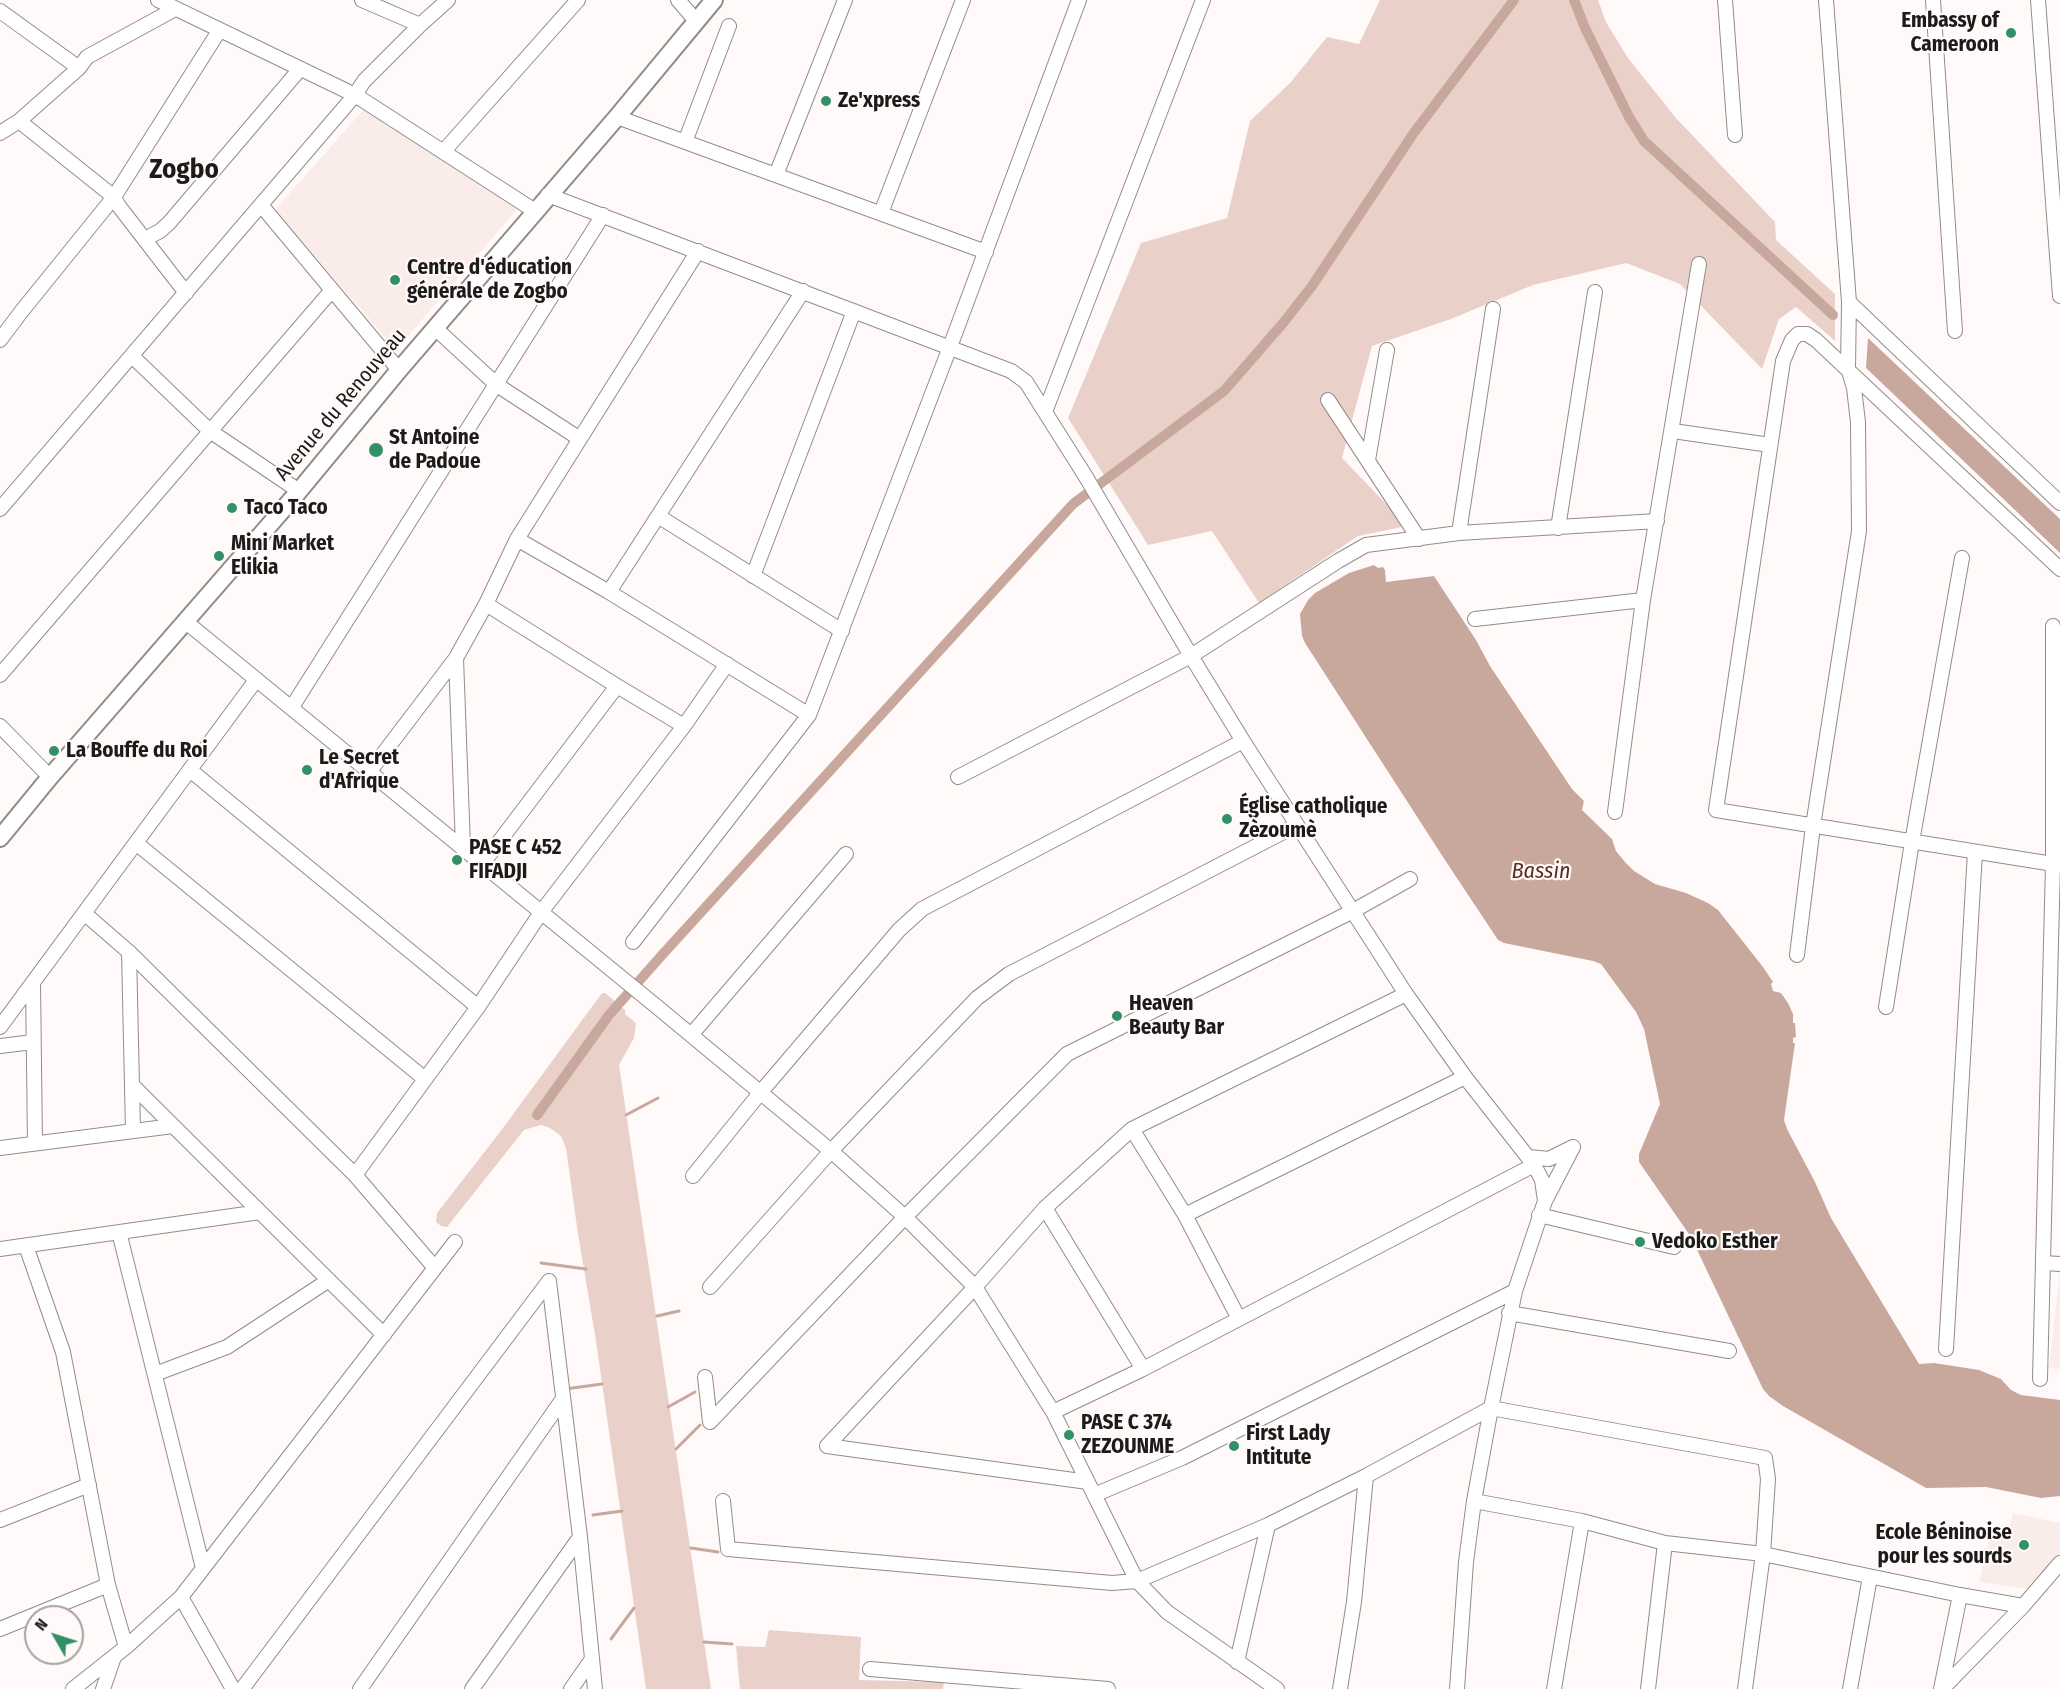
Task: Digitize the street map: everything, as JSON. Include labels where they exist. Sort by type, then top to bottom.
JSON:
[{"type":"main road","name":"Avenue du Renouveau","points":[[0,838],[617,117],[714,0]]},
{"type":"street","points":[[158,0],[356,95],[479,177],[535,211]]},
{"type":"street","points":[[362,0],[420,25]]},
{"type":"street","points":[[0,509],[356,95],[364,81],[448,0]]},
{"type":"street","points":[[443,152],[578,0]]},
{"type":"street","points":[[678,0],[696,21]]},
{"type":"street","points":[[776,175],[845,0]]},
{"type":"street","points":[[881,213],[963,0]]},
{"type":"street","points":[[633,942],[809,715],[986,252],[1079,0]]},
{"type":"street","points":[[1045,412],[1203,0]]},
{"type":"street","points":[[1725,0],[1735,135]]},
{"type":"street","points":[[1797,955],[1813,826],[1859,531],[1858,422],[1854,388],[1848,368],[1849,302],[1826,0]]},
{"type":"street","points":[[1933,0],[1955,331]]},
{"type":"street","points":[[2038,0],[2060,296]]},
{"type":"street","points":[[0,133],[19,121],[79,68],[87,57],[175,9]]},
{"type":"street","points":[[2,16],[79,68]]},
{"type":"street","points":[[685,142],[729,26]]},
{"type":"street","points":[[0,340],[114,197],[219,31]]},
{"type":"street","points":[[145,239],[169,223],[300,69]]},
{"type":"street","points":[[617,117],[986,252]]},
{"type":"street","points":[[19,121],[114,197],[186,293]]},
{"type":"street","points":[[548,195],[950,347],[1011,371],[1026,382],[1086,477],[1243,741],[1406,994],[1465,1077],[1531,1161],[1542,1180],[1545,1201]]},
{"type":"street","points":[[261,205],[399,370]]},
{"type":"street","points":[[292,707],[603,215]]},
{"type":"street","points":[[370,771],[456,658],[486,604],[517,539],[698,251]]},
{"type":"street","points":[[1615,812],[1643,600],[1699,264]]},
{"type":"street","points":[[0,675],[332,290]]},
{"type":"street","points":[[609,592],[803,291]]},
{"type":"street","points":[[1558,528],[1595,292]]},
{"type":"street","points":[[1849,302],[2060,503]]},
{"type":"street","points":[[1459,533],[1492,309]]},
{"type":"street","points":[[753,576],[854,311]]},
{"type":"street","points":[[435,328],[497,385],[580,439]]},
{"type":"street","points":[[2056,865],[1716,810],[1783,361],[1792,340],[1798,334],[1808,334],[1848,368],[2060,569]]},
{"type":"street","points":[[1368,460],[1387,350]]},
{"type":"street","points":[[132,356],[210,431],[298,491]]},
{"type":"street","points":[[1328,400],[1419,539]]},
{"type":"street","points":[[1672,431],[1770,445]]},
{"type":"street","points":[[658,516],[842,631]]},
{"type":"street","points":[[958,777],[1191,656],[1366,545],[1459,533],[1657,521]]},
{"type":"street","points":[[517,539],[609,592],[809,715]]},
{"type":"street","points":[[1886,1007],[1912,842],[1962,558]]},
{"type":"street","points":[[1475,619],[1643,600]]},
{"type":"street","points":[[486,604],[684,726]]},
{"type":"street","points":[[186,622],[542,911],[831,1151],[905,1217],[975,1287],[1053,1412],[1137,1581],[1167,1612],[1277,1689]]},
{"type":"street","points":[[2040,1379],[2056,865],[2054,626]]},
{"type":"street","points":[[456,658],[463,847]]},
{"type":"street","points":[[355,1175],[478,1006],[542,911],[684,726],[727,664]]},
{"type":"street","points":[[0,1027],[256,680]]},
{"type":"street","points":[[483,864],[617,686]]},
{"type":"street","points":[[0,726],[50,777]]},
{"type":"street","points":[[693,1176],[760,1093],[899,930],[922,909],[1243,741]]},
{"type":"street","points":[[190,770],[478,1006]]},
{"type":"street","points":[[710,1287],[831,1151],[977,998],[1009,974],[1297,825]]},
{"type":"street","points":[[136,843],[425,1078]]},
{"type":"street","points":[[1946,1349],[1975,852]]},
{"type":"street","points":[[691,1035],[846,854]]},
{"type":"street","points":[[705,1377],[710,1422],[905,1217],[1067,1054],[1353,911],[1410,879]]},
{"type":"street","points":[[84,913],[129,952],[355,1175],[435,1268]]},
{"type":"street","points":[[129,952],[134,1131]]},
{"type":"street","points":[[33,982],[35,1143]]},
{"type":"street","points":[[1406,994],[1132,1129],[1045,1208],[827,1446],[1091,1489],[1182,1458],[1515,1291]]},
{"type":"street","points":[[0,1046],[33,1042]]},
{"type":"street","points":[[1185,1215],[1465,1077]]},
{"type":"street","points":[[132,1085],[384,1335]]},
{"type":"street","points":[[0,1148],[173,1126]]},
{"type":"street","points":[[1132,1129],[1185,1215],[1239,1319]]},
{"type":"street","points":[[1053,1412],[1239,1319],[1531,1161],[1549,1159],[1573,1147],[1539,1215],[1509,1313],[1474,1501],[1461,1616],[1457,1689]]},
{"type":"street","points":[[1045,1208],[1143,1369]]},
{"type":"street","points":[[0,1249],[260,1212]]},
{"type":"street","points":[[1539,1215],[1674,1247]]},
{"type":"street","points":[[118,1232],[203,1568]]},
{"type":"street","points":[[73,1689],[126,1647],[181,1597],[455,1242]]},
{"type":"street","points":[[26,1246],[63,1352],[108,1585],[126,1647]]},
{"type":"street","points":[[2044,1263],[2060,1264]]},
{"type":"street","points":[[155,1374],[227,1347],[329,1280]]},
{"type":"street","points":[[242,1689],[549,1281],[580,1537],[595,1689]]},
{"type":"street","points":[[1509,1313],[1729,1351]]},
{"type":"street","points":[[360,1689],[562,1400]]},
{"type":"street","points":[[723,1501],[728,1549],[1112,1583],[1137,1581],[1268,1525],[1366,1476],[1491,1408],[1765,1458],[1768,1479],[1763,1554],[1745,1689]]},
{"type":"street","points":[[1340,1689],[1354,1602],[1366,1476]]},
{"type":"street","points":[[0,1520],[89,1485]]},
{"type":"street","points":[[1474,1501],[1582,1521],[1665,1543],[1763,1554],[2023,1606]]},
{"type":"street","points":[[1554,1689],[1582,1521]]},
{"type":"street","points":[[1237,1662],[1268,1525]]},
{"type":"street","points":[[472,1689],[580,1537]]},
{"type":"street","points":[[1648,1689],[1665,1543]]},
{"type":"street","points":[[1942,1689],[2023,1606],[2060,1563]]},
{"type":"street","points":[[1850,1689],[1870,1577]]},
{"type":"street","points":[[0,1629],[108,1585]]},
{"type":"street","points":[[1942,1689],[1960,1595]]},
{"type":"street","points":[[181,1597],[233,1689]]},
{"type":"street","points":[[103,1689],[114,1656]]},
{"type":"street","points":[[571,1689],[592,1659]]},
{"type":"street","points":[[870,1669],[1108,1689]]},
{"type":"shaded area","points":[[1380,0],[1598,0],[1606,22],[1628,58],[1676,118],[1775,222],[1776,240],[1835,294],[1835,341],[1796,307],[1779,319],[1762,369],[1680,284],[1626,263],[1533,285],[1451,319],[1372,346],[1342,458],[1395,513],[1402,527],[1358,536],[1259,603],[1212,531],[1148,545],[1068,418],[1141,243],[1227,218],[1250,121],[1291,82],[1327,37],[1359,44]]},
{"type":"shaded area","name":"Centre d'éducation générale de Zogbo","points":[[364,109],[519,207],[396,350],[275,210]]},
{"type":"shaded area","points":[[602,993],[625,1010],[625,1014],[636,1023],[634,1038],[619,1065],[711,1689],[646,1689],[596,1341],[566,1148],[561,1136],[541,1125],[524,1130],[447,1227],[436,1222],[437,1213],[500,1132]]},
{"type":"shaded area","points":[[2060,1271],[2060,1369],[2049,1368]]},
{"type":"shaded area","name":"Ecole Béninoise pour les sourds","points":[[2013,1513],[2060,1523],[2060,1554],[2027,1589],[1979,1582],[1991,1533],[2007,1536]]},
{"type":"shaded area","points":[[769,1630],[861,1637],[859,1680],[944,1682],[943,1689],[740,1689],[736,1646],[765,1647]]},
{"type":"water","points":[[1868,338],[2060,519],[2060,553],[1866,368]]},
{"type":"water","name":"Bassin","points":[[1374,565],[1378,568],[1383,567],[1386,582],[1434,576],[1476,640],[1490,666],[1572,789],[1584,801],[1582,810],[1612,839],[1616,851],[1625,862],[1634,871],[1655,884],[1686,893],[1718,910],[1763,967],[1773,982],[1771,984],[1773,991],[1781,993],[1788,1003],[1793,1014],[1793,1023],[1795,1023],[1796,1037],[1793,1038],[1793,1043],[1795,1043],[1784,1120],[1831,1218],[1919,1364],[1934,1363],[1979,1370],[2001,1379],[2011,1390],[2021,1395],[2060,1400],[2060,1496],[2041,1498],[1986,1487],[1926,1488],[1783,1406],[1763,1389],[1691,1237],[1639,1162],[1639,1154],[1660,1104],[1644,1029],[1636,1012],[1601,964],[1498,940],[1305,643],[1300,614],[1308,600],[1315,593],[1349,573]]},
{"type":"waterway","points":[[537,1115],[609,1015],[1073,504],[1224,391],[1312,286],[1413,134],[1514,0]]},
{"type":"waterway","points":[[1574,0],[1585,28],[1629,117],[1644,141],[1833,315]]},
{"type":"waterway","points":[[626,1115],[658,1098]]},
{"type":"waterway","points":[[541,1263],[586,1269]]},
{"type":"waterway","points":[[657,1316],[679,1311]]},
{"type":"waterway","points":[[565,1389],[602,1384]]},
{"type":"waterway","points":[[668,1407],[695,1392]]},
{"type":"waterway","points":[[676,1449],[700,1425]]},
{"type":"waterway","points":[[593,1515],[622,1511]]},
{"type":"waterway","points":[[691,1548],[718,1552]]},
{"type":"waterway","points":[[611,1639],[634,1608]]},
{"type":"waterway","points":[[704,1642],[732,1644]]},
{"type":"place","name":"Embassy of Cameroon","points":[[2011,33]]},
{"type":"place","name":"Ze'xpress","points":[[826,101]]},
{"type":"place","name":"Centre d'éducation générale de Zogbo","points":[[395,280]]},
{"type":"place","name":"St Antoine de Padoue","points":[[376,450]]},
{"type":"place","name":"Taco Taco","points":[[232,508]]},
{"type":"place","name":"Mini Market Elikia","points":[[219,556]]},
{"type":"place","name":"La Bouffe du Roi","points":[[54,751]]},
{"type":"place","name":"Le Secret d'Afrique","points":[[307,770]]},
{"type":"place","name":"Église catholique Zèzoumè","points":[[1227,819]]},
{"type":"place","name":"PASE C 452 FIFADJI","points":[[457,860]]},
{"type":"place","name":"Heaven Beauty Bar","points":[[1117,1016]]},
{"type":"place","name":"Vedoko Esther","points":[[1640,1242]]},
{"type":"place","name":"PASE C 374 ZEZOUNME","points":[[1069,1435]]},
{"type":"place","name":"First Lady Intitute","points":[[1234,1446]]},
{"type":"place","name":"Ecole Béninoise pour les sourds","points":[[2024,1545]]},
{"type":"district","name":"Zogbo","points":[[184,170]]}]
